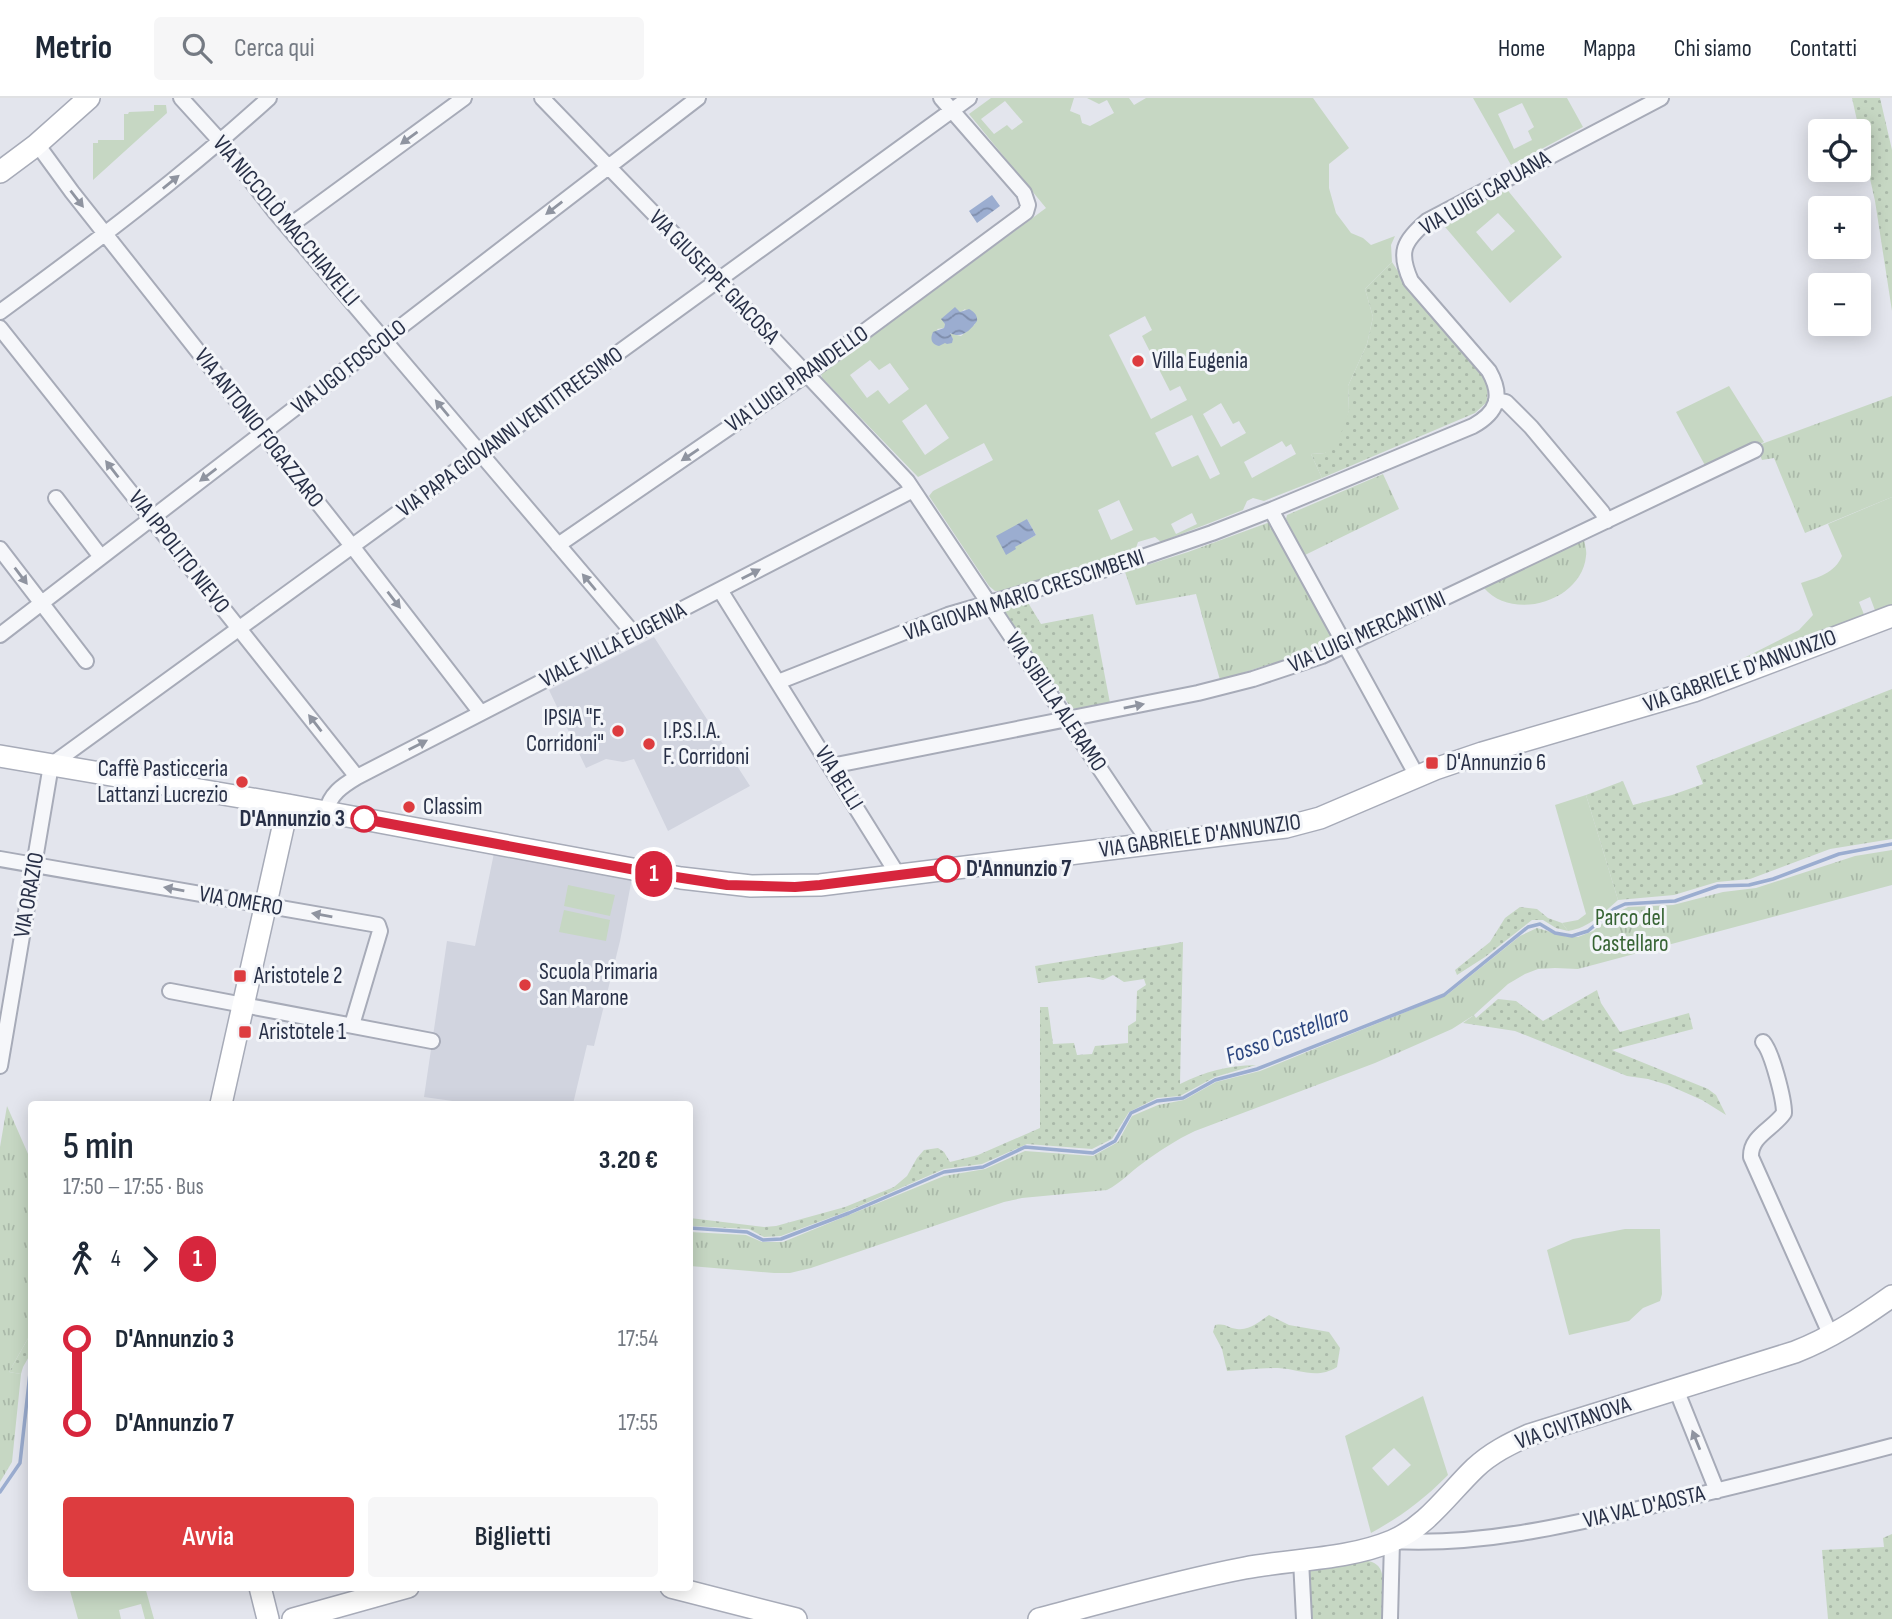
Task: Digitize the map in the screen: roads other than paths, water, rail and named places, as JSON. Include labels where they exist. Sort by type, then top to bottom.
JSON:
[{"type":"main road","points":[[0,172],[37,144],[77,102]]},
{"type":"main road","name":"VIA GABRIELE D'ANNUNZIO","points":[[1,755],[657,874],[727,885],[795,887],[1268,831],[1301,823],[1331,814],[1418,776],[1482,753],[1694,691],[1883,619]]},
{"type":"main road","points":[[222,1101],[288,806]]},
{"type":"main road","name":"VIA CIVITANOVA","points":[[1039,1619],[1188,1579],[1349,1553],[1392,1541],[1435,1512],[1477,1467],[1510,1443],[1795,1352],[1852,1324],[1892,1296]]},
{"type":"main road","points":[[261,1591],[268,1619]]},
{"type":"main road","points":[[293,1619],[394,1591]]},
{"type":"main road","points":[[687,1591],[796,1619]]},
{"type":"street","name":"VIA NICCOLÒ MACCHIAVELLI","points":[[181,98],[634,634]]},
{"type":"street","points":[[0,312],[106,235],[220,142],[269,98]]},
{"type":"street","points":[[288,227],[464,98]]},
{"type":"street","name":"VIA GIUSEPPE GIACOSA","points":[[542,98],[807,374],[913,490]]},
{"type":"street","name":"VIA UGO FOSCOLO","points":[[0,635],[698,98]]},
{"type":"street","points":[[941,98],[952,110]]},
{"type":"street","name":"VIA PAPA GIOVANNI VENTITREESIMO","points":[[51,765],[969,98]]},
{"type":"street","name":"VIA LUIGI CAPUANA","points":[[1496,400],[1496,386],[1489,371],[1411,281],[1403,254],[1410,237],[1427,221],[1661,98]]},
{"type":"street","name":"VIA LUIGI PIRANDELLO","points":[[558,545],[807,374],[1026,212],[1028,205],[1024,193],[952,110]]},
{"type":"street","name":"VIA ANTONIO FOGAZZARO","points":[[37,144],[481,713]]},
{"type":"street","name":"VIA IPPOLITO NIEVO","points":[[0,328],[357,777]]},
{"type":"street","points":[[1418,776],[1271,510],[1473,426],[1490,413],[1496,400],[1506,402],[1531,427],[1607,521]]},
{"type":"street","name":"VIA LUIGI MERCANTINI","points":[[831,766],[1198,693],[1322,656],[1755,450]]},
{"type":"street","name":"VIALE VILLA EUGENIA","points":[[326,812],[332,796],[357,777],[913,490]]},
{"type":"street","name":"VIA SIBILLA ALERAMO","points":[[913,490],[1151,845]]},
{"type":"street","points":[[57,498],[101,557]]},
{"type":"street","name":"VIA GIOVAN MARIO CRESCIMBENI","points":[[778,682],[948,615],[1151,555],[1271,510]]},
{"type":"street","points":[[0,549],[86,661]]},
{"type":"street","name":"VIA BELLI","points":[[720,590],[898,876]]},
{"type":"street","name":"VIA ORAZIO","points":[[0,1066],[51,765]]},
{"type":"street","name":"VIA OMERO","points":[[0,859],[378,925],[380,931],[352,1025]]},
{"type":"street","points":[[170,991],[432,1041]]},
{"type":"street","points":[[1763,1042],[1768,1047],[1784,1112],[1755,1140],[1750,1151],[1751,1157],[1831,1336]]},
{"type":"street","points":[[1676,1389],[1717,1491]]},
{"type":"street","name":"VIA VAL D'AOSTA","points":[[1392,1541],[1422,1542],[1509,1535],[1562,1526],[1717,1491],[1892,1446]]},
{"type":"street","points":[[1390,1619],[1392,1541]]},
{"type":"street","points":[[1301,1560],[1304,1619]]},
{"type":"water","points":[[992,195],[1000,206],[977,223],[969,211]]},
{"type":"water","points":[[955,307],[960,312],[971,310],[977,321],[965,333],[950,333],[952,343],[939,346],[934,344],[933,332],[944,328],[945,324],[941,319]]},
{"type":"water","points":[[1027,519],[1036,535],[1006,555],[996,536]]},
{"type":"waterway","name":"Fosso Castellaro","points":[[693,1228],[747,1232],[763,1240],[781,1239],[944,1172],[983,1167],[1025,1147],[1093,1153],[1115,1141],[1131,1113],[1157,1101],[1183,1098],[1215,1080],[1257,1069],[1444,995],[1528,927],[1540,924],[1555,933],[1572,936],[1588,931],[1614,909],[1625,904],[1675,901],[1718,886],[1749,885],[1773,879],[1839,854],[1892,844]]},
{"type":"waterway","name":"Fosso Castellaro","points":[[0,1492],[20,1463],[28,1391]]},
{"type":"place","name":"Villa Eugenia","points":[[1138,361]]},
{"type":"place","name":"IPSIA \"F. Corridoni\"","points":[[618,731]]},
{"type":"place","name":"I.P.S.I.A. F. Corridoni","points":[[649,744]]},
{"type":"place","name":"D'Annunzio 6","points":[[1432,763]]},
{"type":"place","name":"Caffè Pasticceria Lattanzi Lucrezio","points":[[242,782]]},
{"type":"place","name":"Classim","points":[[409,807]]},
{"type":"place","name":"D'Annunzio 3","points":[[364,819]]},
{"type":"place","name":"D'Annunzio 7","points":[[947,869]]},
{"type":"place","name":"Aristotele 2","points":[[240,976]]},
{"type":"place","name":"Scuola Primaria San Marone","points":[[525,985]]},
{"type":"place","name":"Aristotele 1","points":[[245,1032]]},
{"type":"park label","name":"Parco del Castellaro","points":[[1630,931]]}]
